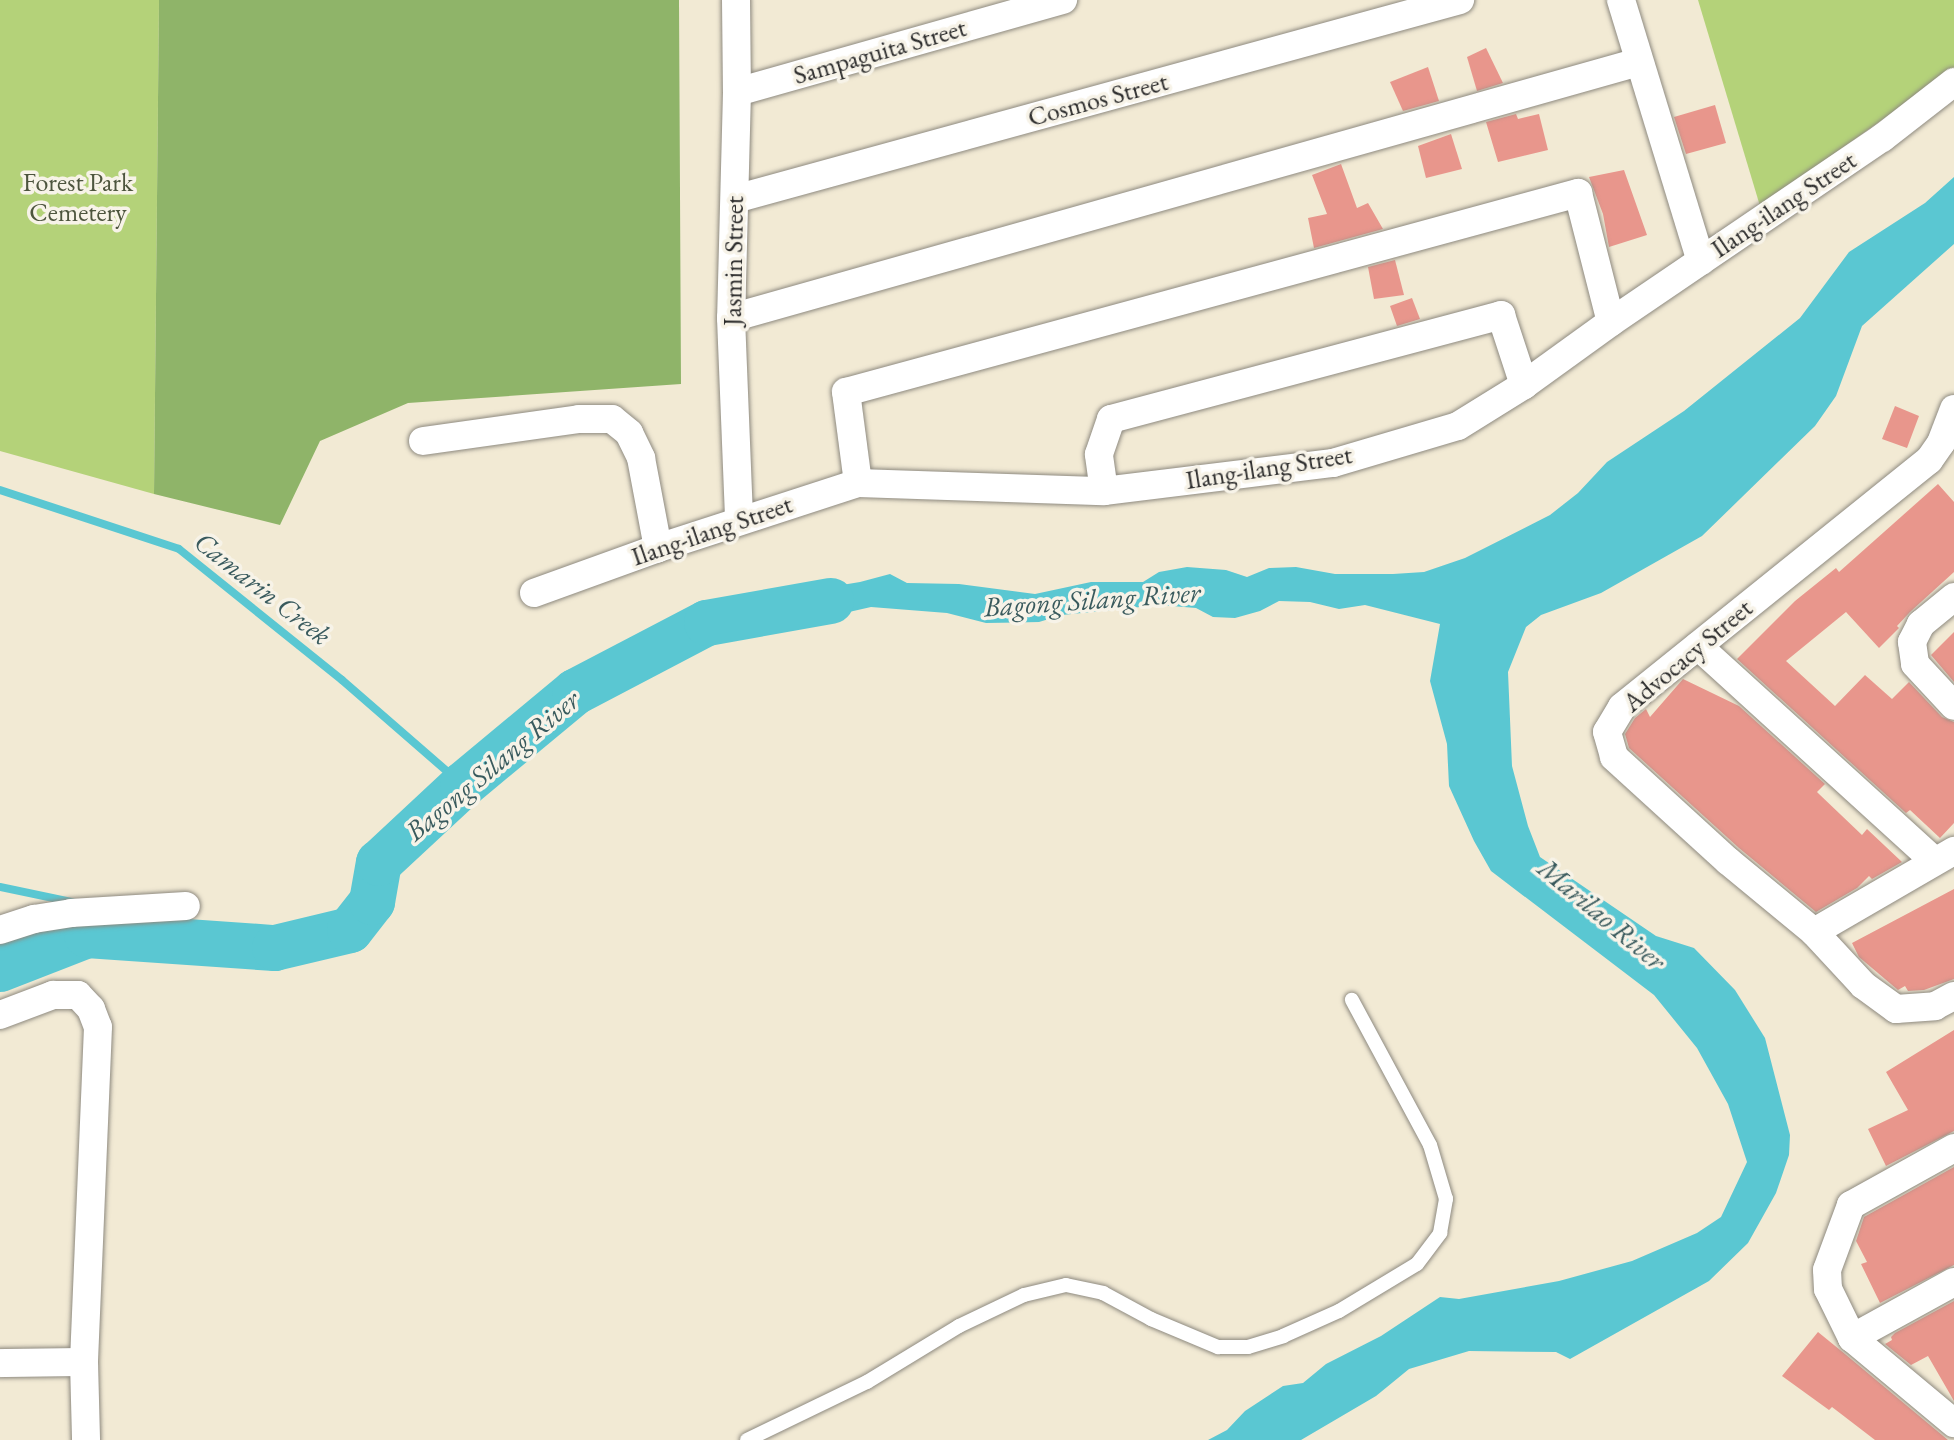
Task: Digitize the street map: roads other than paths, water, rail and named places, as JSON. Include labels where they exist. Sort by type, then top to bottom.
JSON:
[{"type":"street","name":"Jasmin Street","points":[[736,0],[737,92],[731,318],[738,521]]},
{"type":"street","name":"Sampaguita Street","points":[[737,92],[1063,0]]},
{"type":"street","name":"Cosmos Street","points":[[735,199],[1460,0]]},
{"type":"street","points":[[1620,0],[1701,261]]},
{"type":"street","points":[[731,318],[1639,62]]},
{"type":"street","name":"Ilang-ilang Street","points":[[534,593],[658,548],[858,483],[1104,491],[1334,463],[1458,426],[1524,385],[1611,322],[1882,138],[1954,82]]},
{"type":"street","points":[[858,483],[846,392],[1578,193],[1611,322]]},
{"type":"street","points":[[1104,491],[1099,454],[1111,419],[1501,315],[1524,385]]},
{"type":"street","name":"Advocacy Street","points":[[1954,409],[1948,445],[1622,707],[1606,732],[1614,757],[1728,861],[1814,932],[1863,985],[1896,1009],[1935,1006],[1954,996]]},
{"type":"street","points":[[423,441],[579,419],[612,419],[629,433],[641,458],[658,548]]},
{"type":"street","points":[[1954,597],[1921,624],[1912,642],[1914,664],[1954,706]]},
{"type":"street","points":[[1698,646],[1944,856],[1814,932]]},
{"type":"street","points":[[0,930],[34,919],[71,913],[186,906]]},
{"type":"street","points":[[0,1015],[53,995],[78,995],[92,1009],[98,1027],[85,1362],[86,1440]]},
{"type":"street","points":[[1952,1419],[1852,1338],[1828,1289],[1828,1270],[1850,1205],[1954,1148]]},
{"type":"street","points":[[1852,1338],[1954,1282]]},
{"type":"street","points":[[0,1363],[85,1362]]},
{"type":"lane","points":[[747,1440],[867,1382],[959,1326],[1034,1293],[1066,1284],[1103,1293],[1151,1320],[1218,1347],[1248,1347],[1283,1336],[1339,1311],[1417,1264],[1440,1233],[1446,1199],[1430,1145],[1352,1000]]},
{"type":"water","name":"Marilao River","points":[[1954,177],[1954,244],[1862,326],[1836,396],[1815,426],[1702,536],[1601,593],[1541,615],[1526,627],[1508,672],[1512,766],[1528,826],[1540,857],[1656,936],[1694,948],[1735,990],[1765,1038],[1790,1135],[1789,1155],[1776,1193],[1748,1243],[1709,1281],[1570,1359],[1556,1352],[1469,1351],[1409,1369],[1376,1396],[1301,1440],[1208,1440],[1227,1430],[1245,1411],[1283,1386],[1303,1383],[1326,1364],[1381,1336],[1440,1297],[1459,1299],[1559,1281],[1632,1261],[1697,1233],[1721,1217],[1747,1162],[1728,1104],[1697,1048],[1654,995],[1491,871],[1449,786],[1447,744],[1430,681],[1440,624],[1365,605],[1339,609],[1310,602],[1279,601],[1260,611],[1235,618],[1213,617],[1196,608],[1160,605],[1062,615],[1039,622],[986,623],[947,613],[871,607],[805,622],[773,625],[769,597],[860,582],[890,574],[907,583],[959,584],[1035,594],[1091,582],[1143,582],[1159,572],[1187,567],[1226,570],[1247,577],[1269,568],[1296,567],[1335,574],[1393,574],[1424,572],[1465,558],[1550,515],[1578,493],[1607,462],[1684,411],[1800,318],[1849,252],[1925,203]]},
{"type":"waterway","name":"Camarin Creek","points":[[0,490],[179,549],[342,680],[463,785]]},
{"type":"waterway","name":"Bagong Silang River","points":[[0,969],[87,935],[275,948],[350,930],[372,902],[379,863],[463,785],[575,692],[707,623],[831,601]]},
{"type":"waterway","points":[[0,887],[72,902]]},
{"type":"waterway","points":[[113,923],[134,939]]},
{"type":"park label","name":"Forest Park Cemetery","points":[[78,198]]}]
